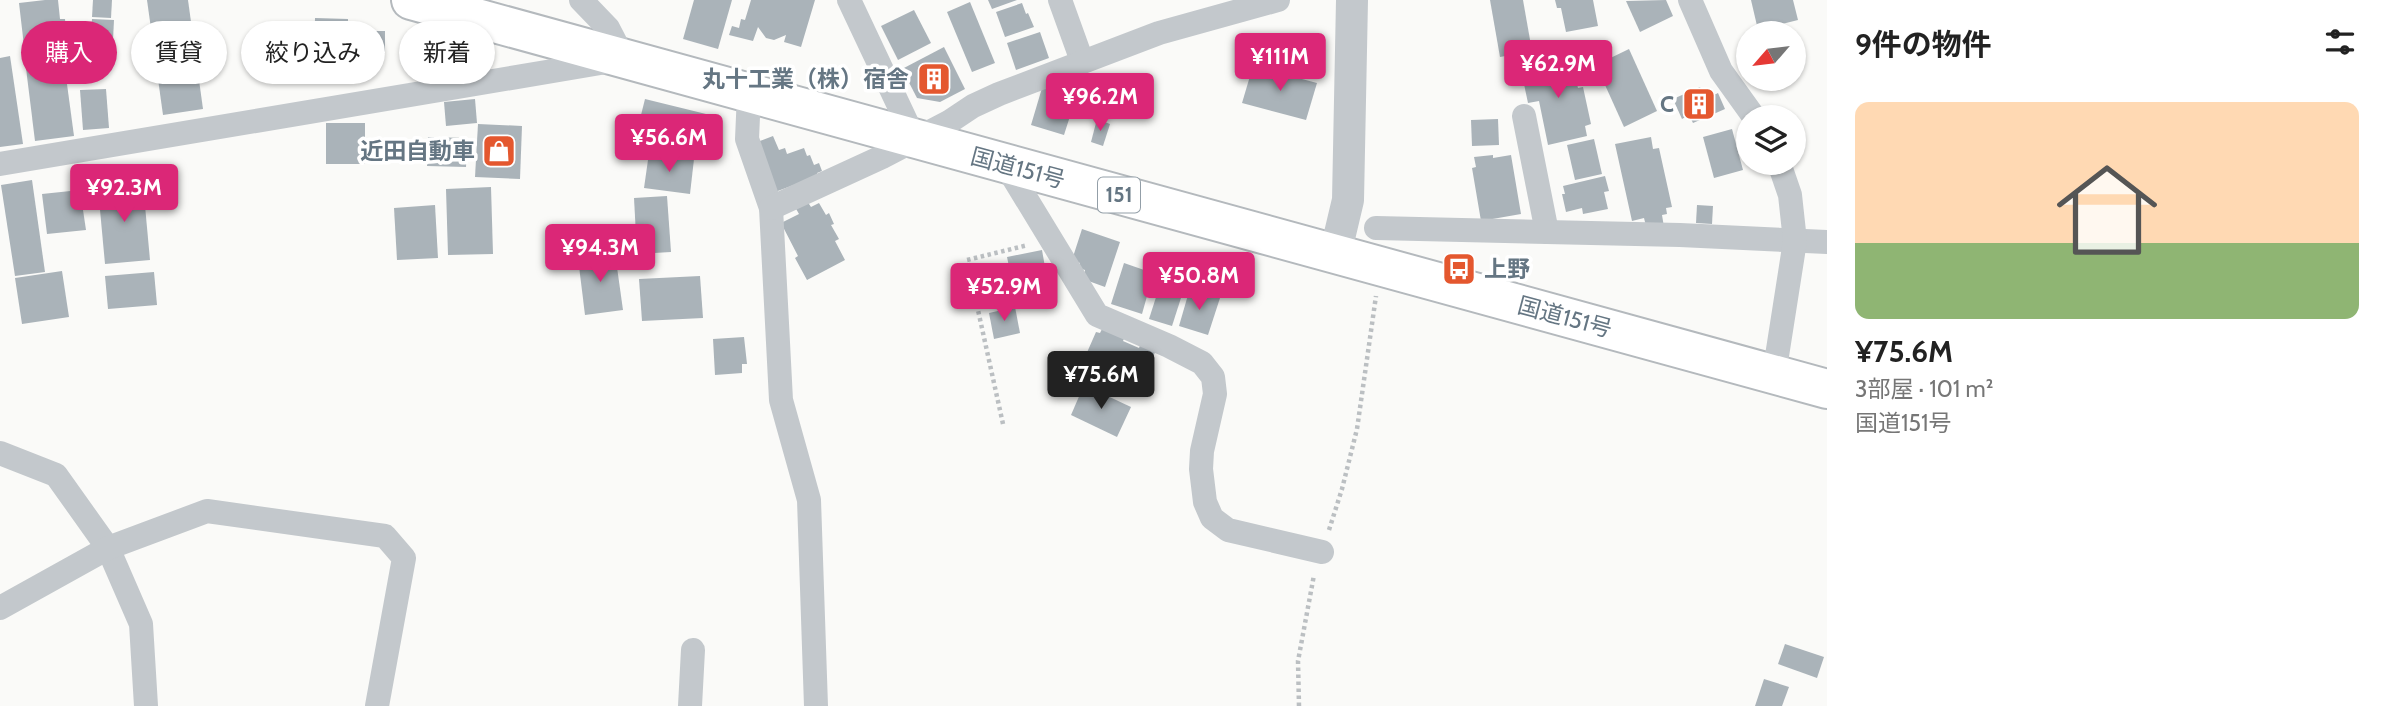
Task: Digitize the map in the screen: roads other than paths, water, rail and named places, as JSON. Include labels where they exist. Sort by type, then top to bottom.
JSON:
[{"type":"highway","name":"国道151号","points":[[411,0],[1827,389]]},
{"type":"street","points":[[0,164],[624,59],[608,28],[581,0]]},
{"type":"street","points":[[849,0],[915,140]]},
{"type":"street","points":[[1060,0],[1082,61]]},
{"type":"street","points":[[771,208],[915,140],[982,102],[1159,33],[1278,0]]},
{"type":"street","points":[[1335,255],[1348,200],[1352,0]]},
{"type":"street","points":[[1690,0],[1721,71],[1745,105]]},
{"type":"street","points":[[749,94],[747,139],[771,208],[781,400],[809,499],[816,706]]},
{"type":"street","points":[[1524,116],[1547,232]]},
{"type":"street","points":[[1005,164],[1097,315],[1202,362],[1213,377],[1215,394],[1202,451],[1201,469],[1205,502],[1212,518],[1228,530],[1322,552]]},
{"type":"street","points":[[1774,375],[1795,241],[1790,195],[1783,175]]},
{"type":"street","points":[[1376,228],[1680,235],[1827,242]]},
{"type":"street","points":[[0,453],[55,475],[108,548],[141,624],[146,706]]},
{"type":"street","points":[[0,608],[108,548],[207,511],[385,536],[404,558],[377,706]]},
{"type":"street","points":[[690,706],[693,650]]},
{"type":"place","name":"丸十工業（株）宿舎","points":[[934,79]]},
{"type":"place","name":"C","points":[[1699,104]]},
{"type":"place","name":"近田自動車","points":[[499,151]]},
{"type":"place","name":"上野","points":[[1459,269]]}]
